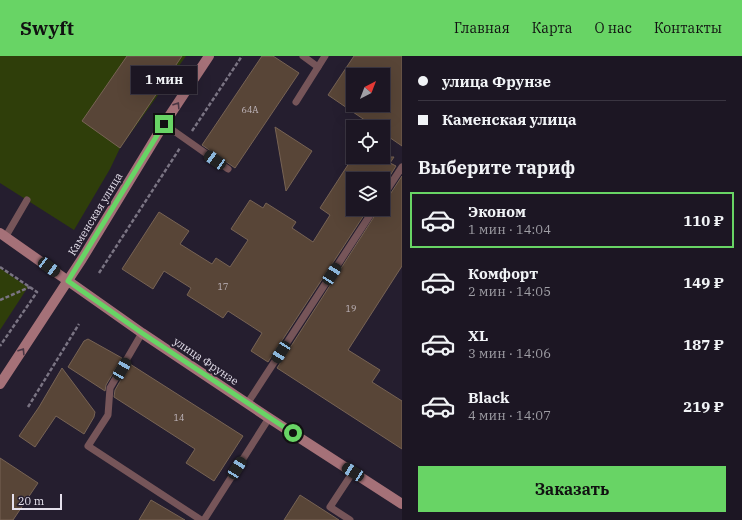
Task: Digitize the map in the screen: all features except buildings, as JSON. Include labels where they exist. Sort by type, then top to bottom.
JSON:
[{"type":"main road","name":"Каменская улица","points":[[0,384],[68,281],[164,124],[208,56]]},
{"type":"main road","name":"улица Фрунзе","points":[[3,234],[142,333],[269,418],[402,504]]},
{"type":"lane","points":[[302,56],[318,67]]},
{"type":"lane","points":[[296,102],[325,56]]},
{"type":"lane","points":[[164,124],[228,169]]},
{"type":"lane","points":[[390,185],[402,167]]},
{"type":"lane","points":[[3,234],[27,200]]},
{"type":"lane","points":[[248,404],[369,216]]},
{"type":"lane","points":[[142,333],[110,388],[108,415],[88,446],[204,520],[269,418]]},
{"type":"lane","points":[[350,520],[330,507],[353,472]]},
{"type":"path","points":[[99,273],[185,140],[242,56]]},
{"type":"path","points":[[0,267],[37,292],[0,346]]},
{"type":"path","points":[[0,300],[30,287]]},
{"type":"path","points":[[28,408],[79,324]]},
{"type":"green space","points":[[0,56],[186,56],[120,148],[110,169],[74,230],[0,183]]},
{"type":"green space","points":[[0,268],[28,287],[0,330]]},
{"type":"route","points":[[164,124],[68,281],[142,333],[293,433]]}]
